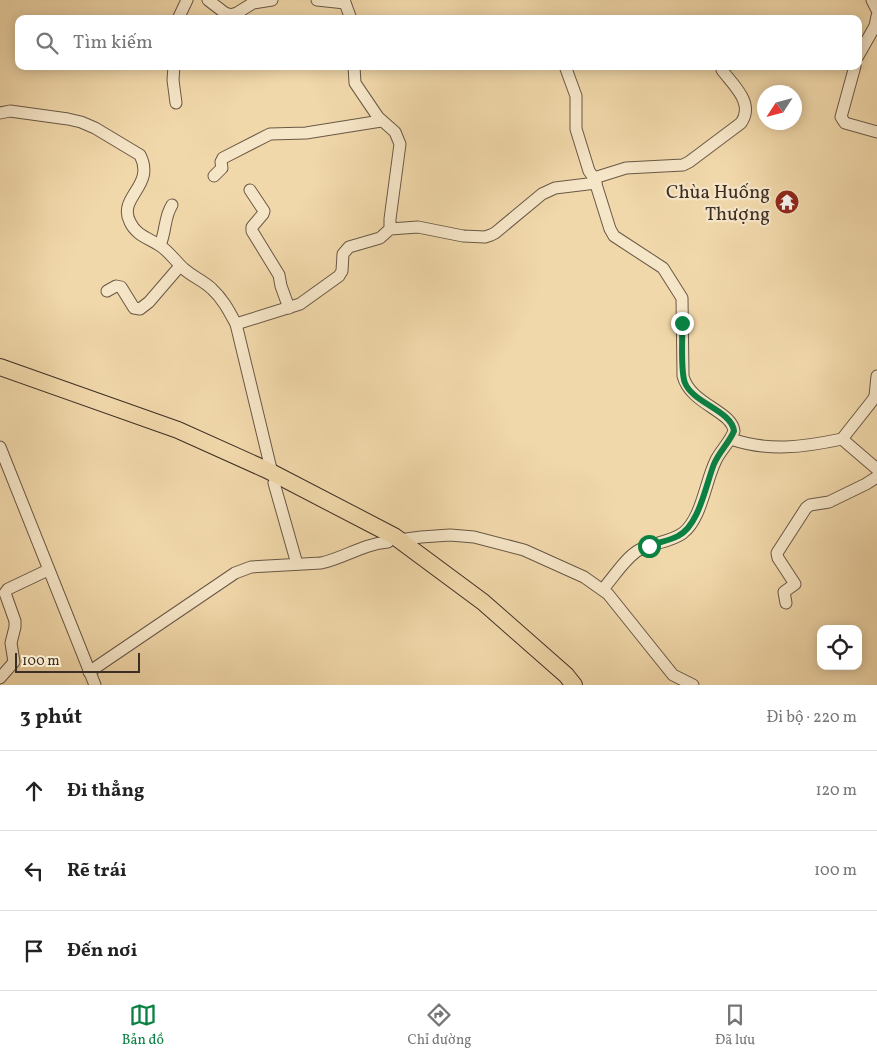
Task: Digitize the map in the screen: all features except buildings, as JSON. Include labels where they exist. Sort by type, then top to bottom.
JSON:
[{"type":"highway","points":[[0,367],[273,478],[394,541],[467,594],[566,675],[574,685]]},
{"type":"highway","points":[[0,373],[67,394]]},
{"type":"highway","points":[[467,594],[485,614],[563,685]]},
{"type":"street","points":[[179,15],[187,0]]},
{"type":"street","points":[[208,0],[231,15],[238,13],[253,3],[272,0]]},
{"type":"street","points":[[316,0],[344,2],[349,15]]},
{"type":"street","points":[[872,0],[877,10]]},
{"type":"street","points":[[862,49],[875,26],[877,16]]},
{"type":"street","points":[[174,70],[176,103]]},
{"type":"street","points":[[354,70],[355,83],[381,121],[395,132],[400,144],[390,229]]},
{"type":"street","points":[[566,70],[576,96],[576,130],[612,233],[659,265],[680,293],[682,298],[683,376],[685,382],[695,396],[730,422],[734,431],[731,439],[717,457],[696,515],[690,525],[678,536],[639,550],[632,555],[603,589]]},
{"type":"street","points":[[236,324],[300,304],[339,276],[342,271],[343,254],[348,247],[380,238],[390,229],[418,227],[463,236],[485,237],[495,234],[549,190],[595,180],[626,168],[683,165],[689,162],[741,123],[744,118],[745,104],[742,95],[724,70]]},
{"type":"street","points":[[854,70],[841,117],[845,124],[877,132]]},
{"type":"street","points":[[0,113],[10,110],[81,122],[95,128],[140,155],[144,162],[144,179],[128,205],[127,214],[134,228],[142,236],[160,245],[180,266],[212,288],[228,309],[236,324],[273,478],[297,564]]},
{"type":"street","points":[[214,176],[222,168],[221,162],[223,158],[270,134],[306,133],[381,121]]},
{"type":"street","points":[[250,190],[264,211],[252,227],[252,231],[279,275],[289,308]]},
{"type":"street","points":[[160,245],[165,235],[167,216],[172,205]]},
{"type":"street","points":[[106,292],[116,286],[121,287],[134,308],[140,309],[149,302],[180,266]]},
{"type":"street","points":[[731,439],[757,446],[806,446],[842,439],[872,401],[877,376]]},
{"type":"street","points":[[842,439],[877,469]]},
{"type":"street","points":[[0,447],[95,685]]},
{"type":"street","points":[[786,603],[784,592],[795,584],[780,562],[777,553],[806,508],[828,502],[877,477]]},
{"type":"street","points":[[89,672],[235,573],[251,566],[329,561],[370,544],[450,535],[495,541],[524,550],[584,577],[603,589],[673,676],[693,685]]},
{"type":"street","points":[[0,678],[14,662],[11,643],[15,627],[6,593],[8,589],[48,570]]},
{"type":"place","name":"Chùa Huống Thượng","points":[[787,202]]},
{"type":"route","points":[[649,546],[678,536],[690,525],[696,515],[717,457],[731,439],[734,431],[734,427],[726,417],[695,396],[685,382],[683,376],[682,323]]}]
